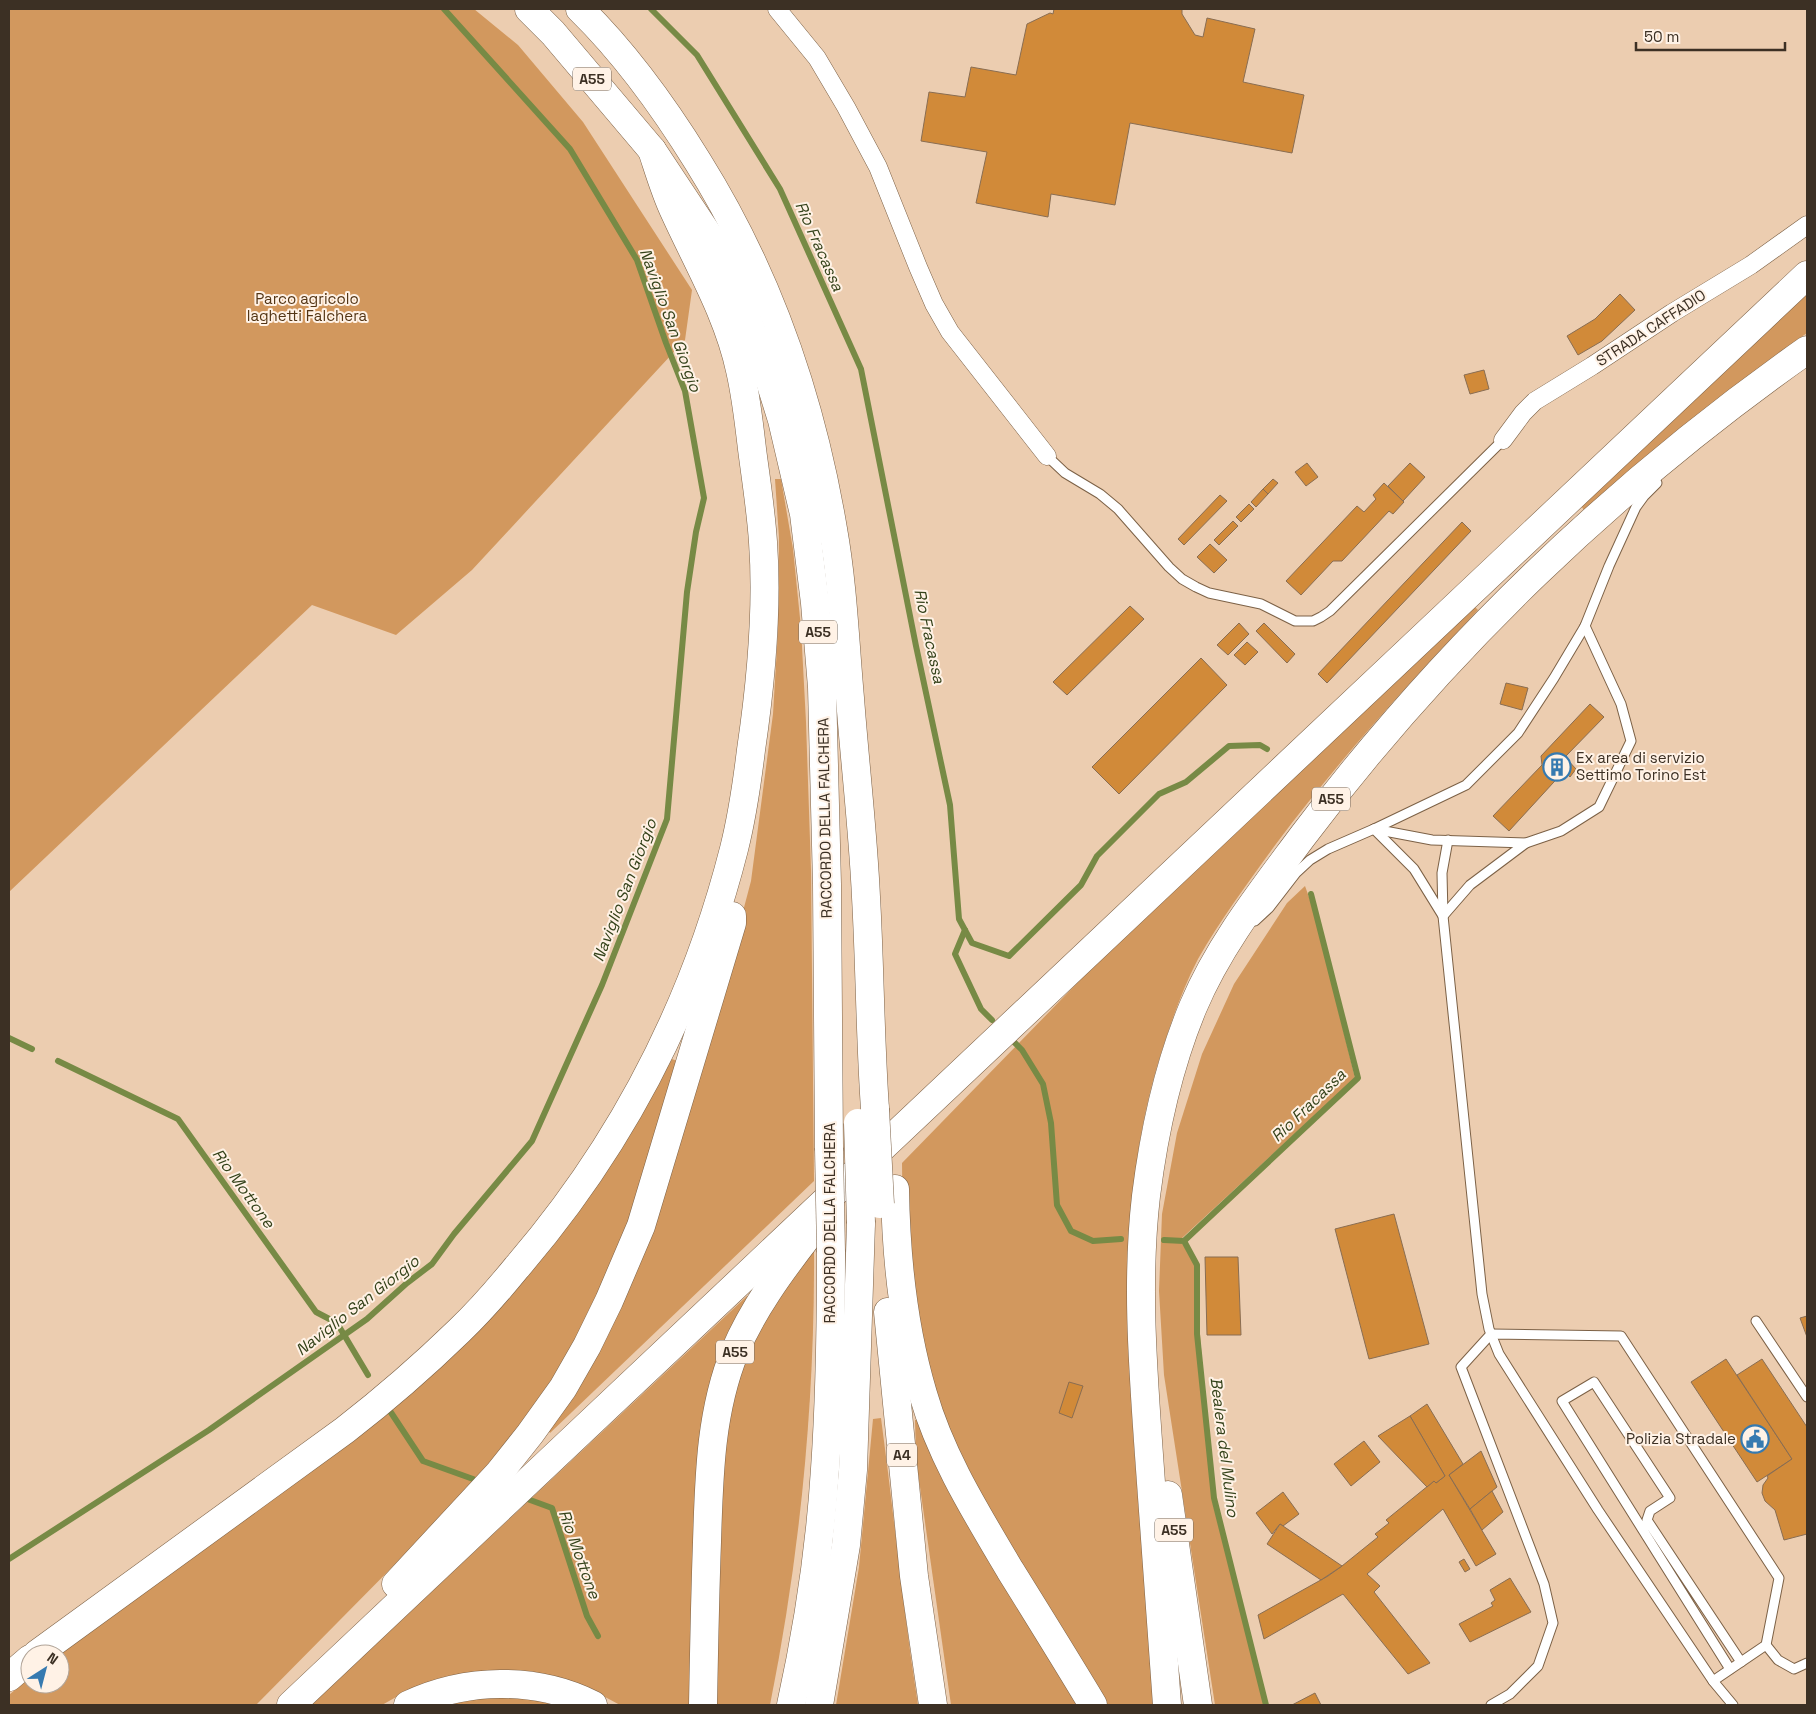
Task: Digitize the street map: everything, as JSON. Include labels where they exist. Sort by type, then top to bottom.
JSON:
[{"type":"highway","name":"RACCORDO DELLA FALCHERA","points":[[529,9],[553,33],[652,150],[721,254],[742,302],[764,362],[782,420],[804,514],[816,603],[822,696],[831,1252],[830,1356],[825,1469],[818,1539],[807,1622],[791,1705]]},
{"type":"highway","name":"RACCORDO DELLA FALCHERA","points":[[580,9],[638,76],[672,120],[710,180],[750,255],[774,312],[795,367],[810,418],[834,531],[844,616],[866,892],[871,1044]]},
{"type":"highway","points":[[51,1644],[292,1470],[388,1396],[461,1330],[537,1244],[603,1154],[660,1054],[676,1021],[701,958],[735,846],[748,772],[762,661],[763,544],[749,425],[740,369],[726,320],[672,206],[652,150]]},
{"type":"highway","name":"A55","points":[[704,1705],[709,1473],[714,1429],[724,1384],[735,1352],[768,1288],[814,1229],[958,1076],[1807,275]]},
{"type":"highway","name":"A55","points":[[1198,1705],[1170,1503],[1146,1406],[1141,1288],[1146,1197],[1153,1153],[1165,1094],[1178,1046],[1194,1005],[1222,951],[1258,895],[1329,801],[1427,686],[1549,562],[1652,469],[1703,427],[1799,356]]},
{"type":"highway","points":[[289,1705],[440,1535],[499,1473],[563,1388],[587,1346],[609,1301],[641,1226],[732,923],[748,772]]},
{"type":"highway","name":"A4","points":[[871,1044],[882,1254],[914,1576],[933,1705]]},
{"type":"highway","points":[[289,1705],[958,1076]]},
{"type":"highway","name":"RACCORDO DELLA FALCHERA","points":[[819,1705],[846,1545],[879,1205]]},
{"type":"highway","points":[[879,1205],[896,1242],[903,1308],[912,1352],[923,1395],[936,1431],[972,1507],[1094,1705]]},
{"type":"highway","points":[[1146,1406],[1167,1705]]},
{"type":"highway","points":[[9,1677],[20,1668]]},
{"type":"highway","points":[[408,1705],[440,1692],[485,1684],[534,1685],[560,1691],[593,1705]]},
{"type":"street","points":[[777,9],[816,58],[846,107],[878,167],[934,304],[950,332],[1048,456]]},
{"type":"street","name":"STRADA CAFFADIO","points":[[1503,440],[1523,413],[1535,401],[1672,313],[1751,266],[1807,225]]},
{"type":"lane","points":[[1749,405],[1799,356]]},
{"type":"lane","points":[[1048,456],[1065,473],[1100,494],[1118,509],[1169,568],[1182,579],[1209,593],[1261,604],[1295,621],[1306,622],[1322,618],[1503,440]]},
{"type":"lane","points":[[1222,951],[1269,908],[1296,873],[1310,860],[1328,849],[1466,785],[1518,733],[1585,626],[1636,507],[1644,496],[1667,474]]},
{"type":"lane","points":[[1443,916],[1470,886],[1526,843],[1561,831],[1599,807],[1618,771],[1631,741],[1621,704],[1585,626]]},
{"type":"lane","points":[[1374,829],[1432,840],[1526,843]]},
{"type":"lane","points":[[1374,829],[1414,869],[1443,916]]},
{"type":"lane","points":[[1448,840],[1442,873],[1443,916],[1482,1294],[1491,1334],[1499,1354],[1598,1510],[1713,1681],[1732,1705]]},
{"type":"lane","points":[[1756,1321],[1807,1397]]},
{"type":"lane","points":[[1491,1705],[1510,1694],[1538,1666],[1553,1623],[1544,1584],[1461,1367],[1491,1334],[1621,1336],[1779,1578],[1766,1645],[1713,1681]]},
{"type":"lane","points":[[1730,1669],[1562,1401],[1594,1382],[1670,1498],[1650,1511],[1647,1520],[1741,1662]]},
{"type":"lane","points":[[1766,1645],[1778,1660],[1794,1669],[1807,1663]]},
{"type":"green space","name":"Parco agricolo laghetti Falchera","points":[[9,9],[474,9],[518,45],[583,122],[692,290],[685,340],[472,570],[396,635],[312,605],[9,892]]},
{"type":"green space","points":[[1807,291],[1807,333],[1693,419],[1584,510],[1581,506]]},
{"type":"green space","points":[[775,479],[781,479],[793,549],[801,628],[811,870],[814,1181],[550,1433],[547,1428],[578,1381],[737,934],[751,881],[773,714],[778,630],[779,538]]},
{"type":"green space","points":[[1474,606],[1478,610],[1348,753],[1276,844],[1246,886],[1198,959],[1180,998],[1166,1038],[1151,1090],[1140,1141],[1133,1193],[1128,1298],[1137,1489],[1154,1705],[1108,1705],[987,1511],[936,1402],[903,1243],[902,1163],[1127,932]]},
{"type":"green space","points":[[1305,886],[1314,911],[1355,1078],[1182,1238],[1182,1243],[1195,1265],[1212,1500],[1264,1705],[1215,1705],[1164,1375],[1159,1291],[1162,1214],[1177,1133],[1202,1054],[1234,984],[1287,903]]},
{"type":"green space","points":[[672,1059],[677,1061],[631,1215],[583,1330],[532,1413],[490,1465],[419,1540],[256,1705],[9,1705],[9,1695],[20,1686],[20,1694],[70,1694],[70,1647],[347,1445],[615,1156]]},
{"type":"green space","points":[[814,1248],[812,1363],[804,1478],[790,1592],[770,1705],[715,1705],[717,1508],[727,1432],[738,1379],[758,1330],[788,1281]]},
{"type":"green space","points":[[747,1296],[751,1300],[734,1334],[692,1705],[620,1705],[594,1691],[548,1675],[530,1671],[499,1670],[434,1681],[412,1688],[382,1705],[311,1705]]},
{"type":"green space","points":[[881,1418],[918,1705],[836,1705],[859,1567],[873,1419]]},
{"type":"green space","points":[[920,1419],[1083,1705],[951,1705],[916,1459],[915,1420]]},
{"type":"green space","points":[[523,1694],[570,1705],[439,1705],[464,1699]]},
{"type":"building","points":[[1054,9],[1182,9],[1182,14],[1195,35],[1203,37],[1207,18],[1255,29],[1243,82],[1304,95],[1292,153],[1130,123],[1115,205],[1051,194],[1048,217],[976,203],[987,152],[921,141],[929,92],[965,97],[971,67],[1016,75],[1027,24],[1050,13],[1053,14]]},
{"type":"building","points":[[1620,294],[1635,310],[1602,341],[1578,355],[1567,336],[1595,319]]},
{"type":"building","points":[[1484,370],[1489,389],[1470,394],[1464,375]]},
{"type":"building","points":[[1307,463],[1318,477],[1306,486],[1295,472]]},
{"type":"building","points":[[1410,463],[1425,477],[1403,501],[1388,486]]},
{"type":"building","points":[[1273,479],[1278,483],[1268,494],[1263,489]]},
{"type":"building","points":[[1384,483],[1404,502],[1393,514],[1389,511],[1342,561],[1333,561],[1301,595],[1286,581],[1357,506],[1364,512],[1376,499],[1373,495]]},
{"type":"building","points":[[1263,489],[1268,494],[1256,507],[1251,502]]},
{"type":"building","points":[[1220,495],[1227,501],[1184,545],[1178,539]]},
{"type":"building","points":[[1249,504],[1254,509],[1241,522],[1236,517]]},
{"type":"building","points":[[1233,521],[1238,526],[1219,545],[1214,540]]},
{"type":"building","points":[[1462,522],[1471,531],[1327,683],[1318,674]]},
{"type":"building","points":[[1210,544],[1227,560],[1214,573],[1197,557]]},
{"type":"building","points":[[1130,606],[1144,619],[1067,695],[1053,682]]},
{"type":"building","points":[[1239,623],[1249,634],[1228,655],[1217,645]]},
{"type":"building","points":[[1264,623],[1295,654],[1287,663],[1256,631]]},
{"type":"building","points":[[1247,642],[1258,652],[1245,665],[1234,655]]},
{"type":"building","points":[[1201,658],[1227,685],[1119,794],[1092,767]]},
{"type":"building","points":[[1506,683],[1528,688],[1522,710],[1500,704]]},
{"type":"building","name":"Ex area di servizio Settimo Torino Est","points":[[1590,704],[1604,717],[1565,757],[1576,769],[1570,777],[1564,771],[1509,831],[1493,816],[1542,765],[1541,756]]},
{"type":"building","points":[[1394,1214],[1429,1344],[1369,1359],[1335,1229]]},
{"type":"building","points":[[1205,1257],[1238,1257],[1241,1335],[1207,1335]]},
{"type":"building","points":[[1807,1316],[1807,1337],[1800,1318]]},
{"type":"building","points":[[1726,1359],[1792,1459],[1757,1482],[1691,1382]]},
{"type":"building","points":[[1762,1359],[1807,1427],[1807,1534],[1784,1540],[1775,1510],[1765,1501],[1762,1493],[1763,1485],[1768,1478],[1767,1476],[1792,1459],[1737,1375]]},
{"type":"building","points":[[1069,1382],[1083,1386],[1072,1418],[1059,1413]]},
{"type":"building","points":[[1427,1404],[1463,1464],[1449,1475],[1496,1554],[1476,1566],[1443,1509],[1367,1574],[1380,1586],[1374,1592],[1430,1663],[1408,1674],[1343,1594],[1264,1639],[1258,1615],[1328,1576],[1342,1566],[1378,1537],[1375,1534],[1389,1523],[1386,1520],[1434,1481],[1436,1483],[1445,1476],[1410,1416]]},
{"type":"building","points":[[1410,1416],[1445,1476],[1427,1487],[1378,1436]]},
{"type":"building","points":[[1364,1441],[1380,1462],[1351,1486],[1334,1464]]},
{"type":"building","points":[[1481,1451],[1497,1487],[1470,1509],[1449,1475]]},
{"type":"building","points":[[1492,1491],[1503,1512],[1482,1530],[1470,1509]]},
{"type":"building","points":[[1283,1492],[1299,1514],[1283,1526],[1280,1524],[1272,1534],[1256,1513]]},
{"type":"building","points":[[1280,1524],[1342,1566],[1321,1580],[1267,1544]]},
{"type":"building","points":[[1464,1559],[1470,1569],[1465,1572],[1459,1562]]},
{"type":"building","points":[[1510,1578],[1531,1612],[1470,1642],[1459,1624],[1493,1606],[1491,1603],[1495,1600],[1490,1590]]},
{"type":"building","points":[[1315,1693],[1321,1705],[1292,1705]]},
{"type":"waterway","name":"Naviglio San Giorgio","points":[[9,1559],[209,1430],[367,1319],[407,1283],[432,1264],[454,1234],[532,1141],[602,985],[667,819],[687,592],[696,532],[704,498],[685,391],[637,260],[570,149],[444,9]]},
{"type":"waterway","name":"Rio Fracassa","points":[[651,9],[697,55],[780,189],[861,369],[916,646],[950,805],[959,919],[972,943],[1009,956],[1081,885],[1097,856],[1159,794],[1186,782],[1229,746],[1260,745],[1267,749]]},
{"type":"waterway","name":"Rio Fracassa","points":[[1184,1241],[1358,1078],[1311,894]]},
{"type":"waterway","name":"Bealera del Mulino","points":[[965,930],[955,954],[981,1009],[992,1020]]},
{"type":"waterway","name":"Rio Mottone","points":[[9,1038],[32,1049]]},
{"type":"waterway","name":"Bealera del Mulino","points":[[1011,1039],[1022,1050],[1043,1084],[1051,1123],[1057,1205],[1071,1231],[1093,1241],[1121,1239]]},
{"type":"waterway","name":"Rio Mottone","points":[[58,1061],[178,1119],[316,1312],[337,1323],[368,1375]]},
{"type":"waterway","name":"Bealera del Mulino","points":[[1164,1240],[1184,1241],[1197,1265],[1197,1334],[1214,1498],[1266,1705]]},
{"type":"waterway","name":"Rio Mottone","points":[[390,1411],[423,1461],[473,1479]]},
{"type":"waterway","name":"Rio Mottone","points":[[522,1497],[552,1508],[587,1616],[598,1636]]},
{"type":"place","name":"Ex area di servizio Settimo Torino Est","points":[[1557,767]]},
{"type":"place","name":"Polizia Stradale","points":[[1755,1439]]}]
